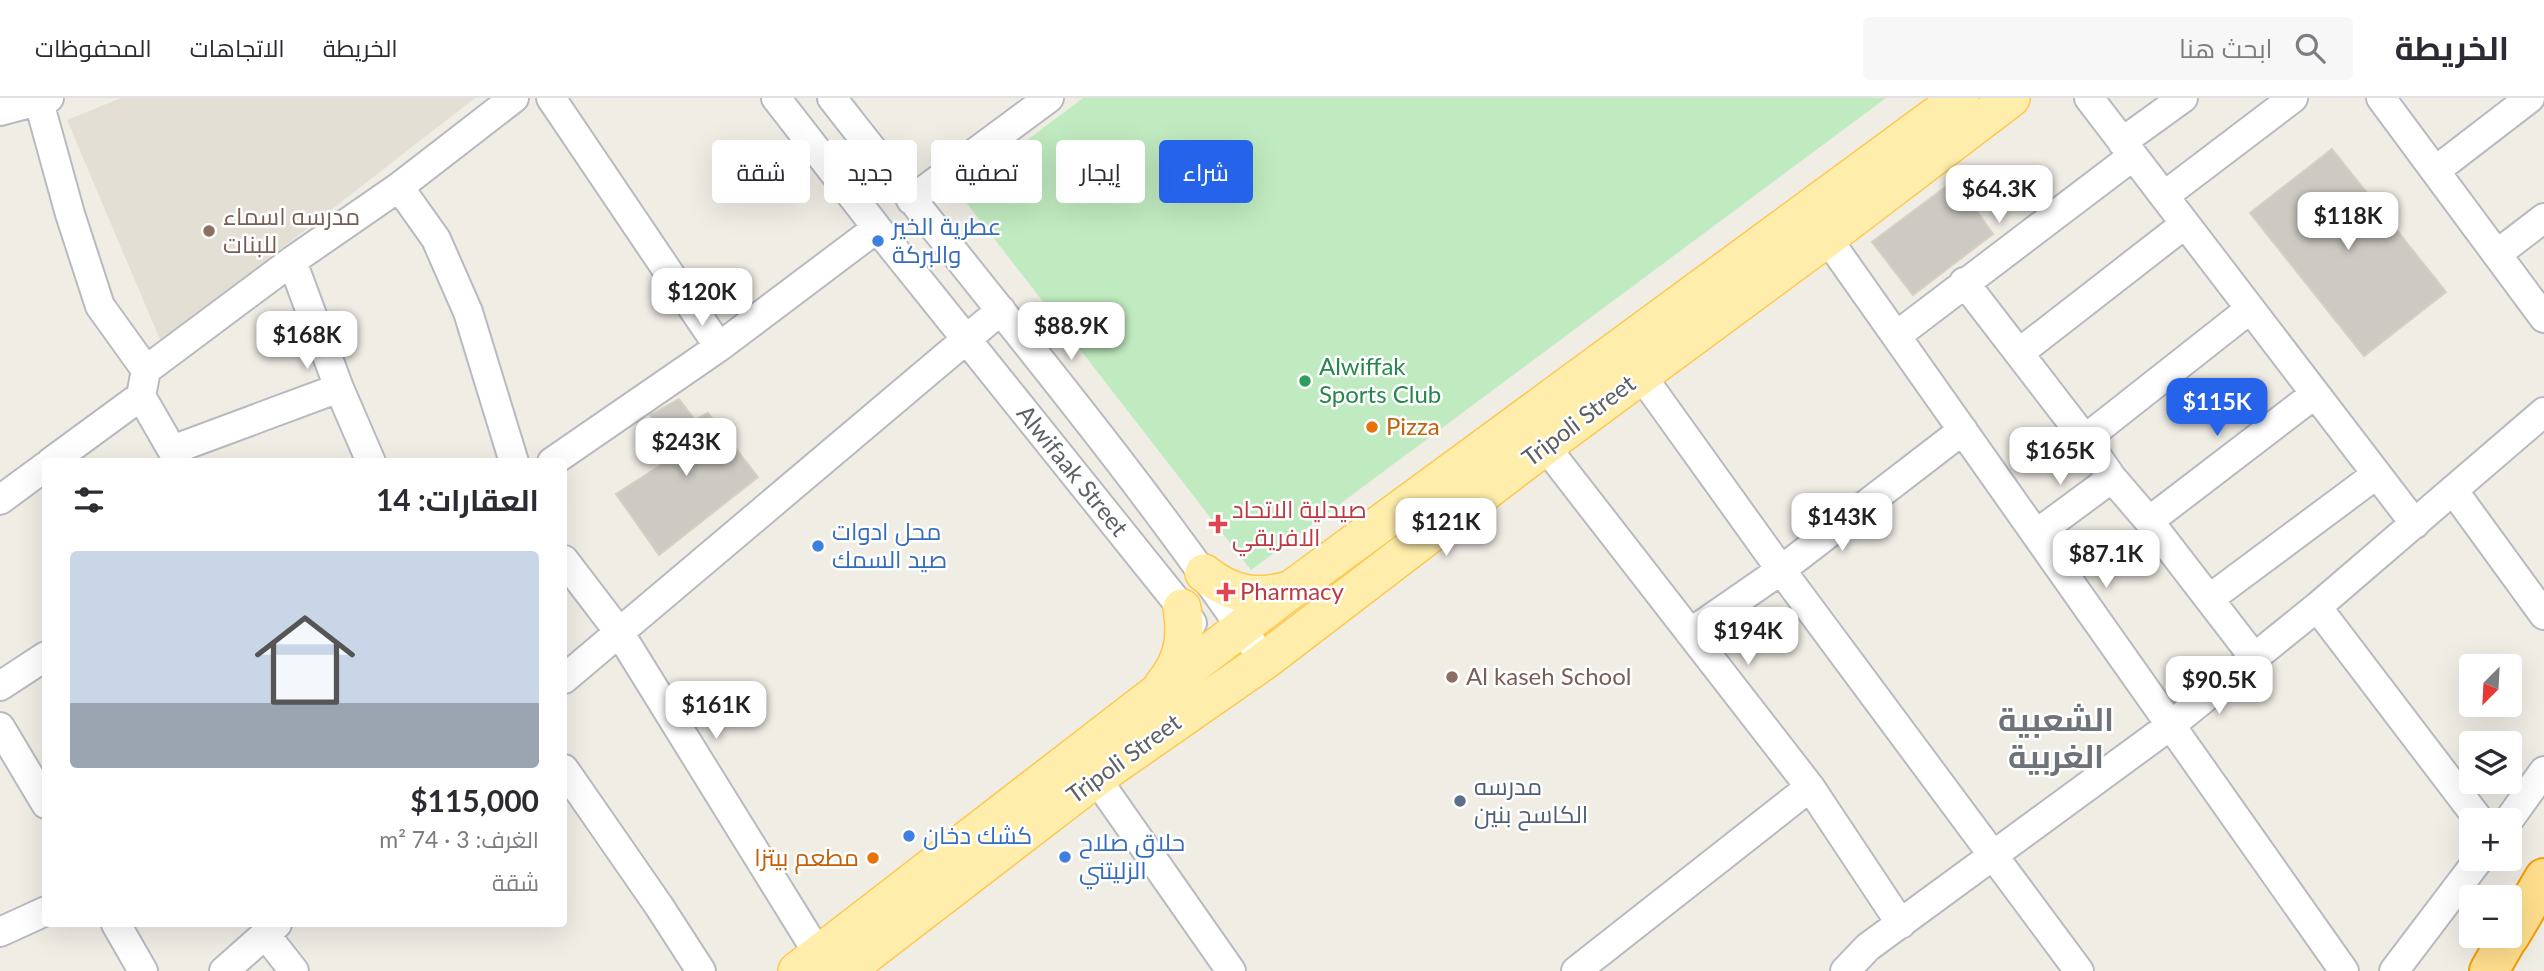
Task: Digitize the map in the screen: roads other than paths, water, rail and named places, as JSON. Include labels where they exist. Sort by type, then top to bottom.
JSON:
[{"type":"highway","points":[[2522,914],[2544,878]]},
{"type":"highway","points":[[2489,971],[2502,948]]},
{"type":"main road","name":"Tripoli Street","points":[[820,966],[1159,690],[1293,588],[1959,98]]},
{"type":"main road","name":"Tripoli Street","points":[[820,966],[1264,661],[1545,446],[2011,98]]},
{"type":"main road","points":[[1204,573],[1223,587],[1246,595],[1262,596],[1293,588]]},
{"type":"main road","points":[[1159,690],[1179,661],[1185,626],[1182,608]]},
{"type":"street","points":[[56,458],[292,261],[399,187],[514,98]]},
{"type":"street","points":[[551,98],[719,347]]},
{"type":"street","name":"Alwifaak Street","points":[[776,98],[877,229],[1182,608],[1230,684]]},
{"type":"street","name":"Alwifaak Street","points":[[832,98],[865,140]]},
{"type":"street","points":[[917,196],[1049,98]]},
{"type":"street","points":[[2089,98],[2414,524]]},
{"type":"street","points":[[1896,336],[2127,149],[2183,98]]},
{"type":"street","points":[[2164,196],[2293,98]]},
{"type":"street","points":[[2381,98],[2544,318]]},
{"type":"street","points":[[2435,171],[2530,98]]},
{"type":"street","points":[[0,110],[44,100],[70,214],[100,306],[143,383],[175,456],[340,388]]},
{"type":"street","points":[[399,187],[436,239],[468,312],[513,458]]},
{"type":"street","name":"Alwifaak Street","points":[[913,203],[1204,573],[1264,661]]},
{"type":"street","points":[[2497,254],[2544,218]]},
{"type":"street","points":[[2019,353],[2185,224]]},
{"type":"street","points":[[558,458],[719,347],[877,229]]},
{"type":"street","points":[[1827,238],[2344,971]]},
{"type":"street","points":[[292,261],[369,458]]},
{"type":"street","points":[[1964,282],[2112,478],[2149,521],[2253,656]]},
{"type":"street","points":[[2085,439],[2250,309]]},
{"type":"street","points":[[567,676],[967,341],[1000,310]]},
{"type":"street","points":[[1641,374],[1781,570],[2079,971]]},
{"type":"street","points":[[2149,521],[2315,394]]},
{"type":"street","points":[[1849,969],[1901,925],[2171,725],[2253,656],[2317,607],[2544,412]]},
{"type":"street","points":[[1690,633],[1781,570],[1963,430]]},
{"type":"street","points":[[1545,446],[1810,787],[1901,925]]},
{"type":"street","points":[[0,500],[42,469]]},
{"type":"street","points":[[2209,599],[2376,474]]},
{"type":"street","points":[[2036,534],[2112,478]]},
{"type":"street","points":[[2454,490],[2544,615]]},
{"type":"street","points":[[567,564],[619,632],[820,966]]},
{"type":"street","points":[[2317,607],[2470,808]]},
{"type":"street","points":[[0,686],[42,659]]},
{"type":"street","points":[[0,727],[42,797]]},
{"type":"street","points":[[2517,808],[2544,771]]},
{"type":"street","points":[[567,773],[701,971]]},
{"type":"street","points":[[1096,778],[1231,971]]},
{"type":"street","points":[[1576,971],[1810,787]]},
{"type":"street","points":[[2394,971],[2470,871]]},
{"type":"street","points":[[0,932],[42,913]]},
{"type":"street","points":[[118,927],[143,971]]},
{"type":"street","points":[[224,971],[271,929],[294,971]]},
{"type":"place","name":"مدرسه اسماء للبنات","points":[[209,231]]},
{"type":"place","name":"عطرية الخير والبركة","points":[[878,241]]},
{"type":"place","name":"Alwiffak Sports Club","points":[[1305,381]]},
{"type":"place","name":"Pizza","points":[[1372,427]]},
{"type":"place","name":"صيدلية الاتحاد الافريقي","points":[[1218,524]]},
{"type":"place","name":"محل ادوات صيد السمك","points":[[818,546]]},
{"type":"place","name":"Pharmacy","points":[[1226,592]]},
{"type":"place","name":"Al kaseh School","points":[[1452,677]]},
{"type":"place","name":"مدرسه الكاسح بنين","points":[[1460,801]]},
{"type":"place","name":"كشك دخان","points":[[909,836]]},
{"type":"place","name":"حلاق صلاح الزليتني","points":[[1065,857]]},
{"type":"place","name":"مطعم بيتزا","points":[[873,858]]},
{"type":"district","name":"الشعبية الغربية","points":[[2056,738]]}]
